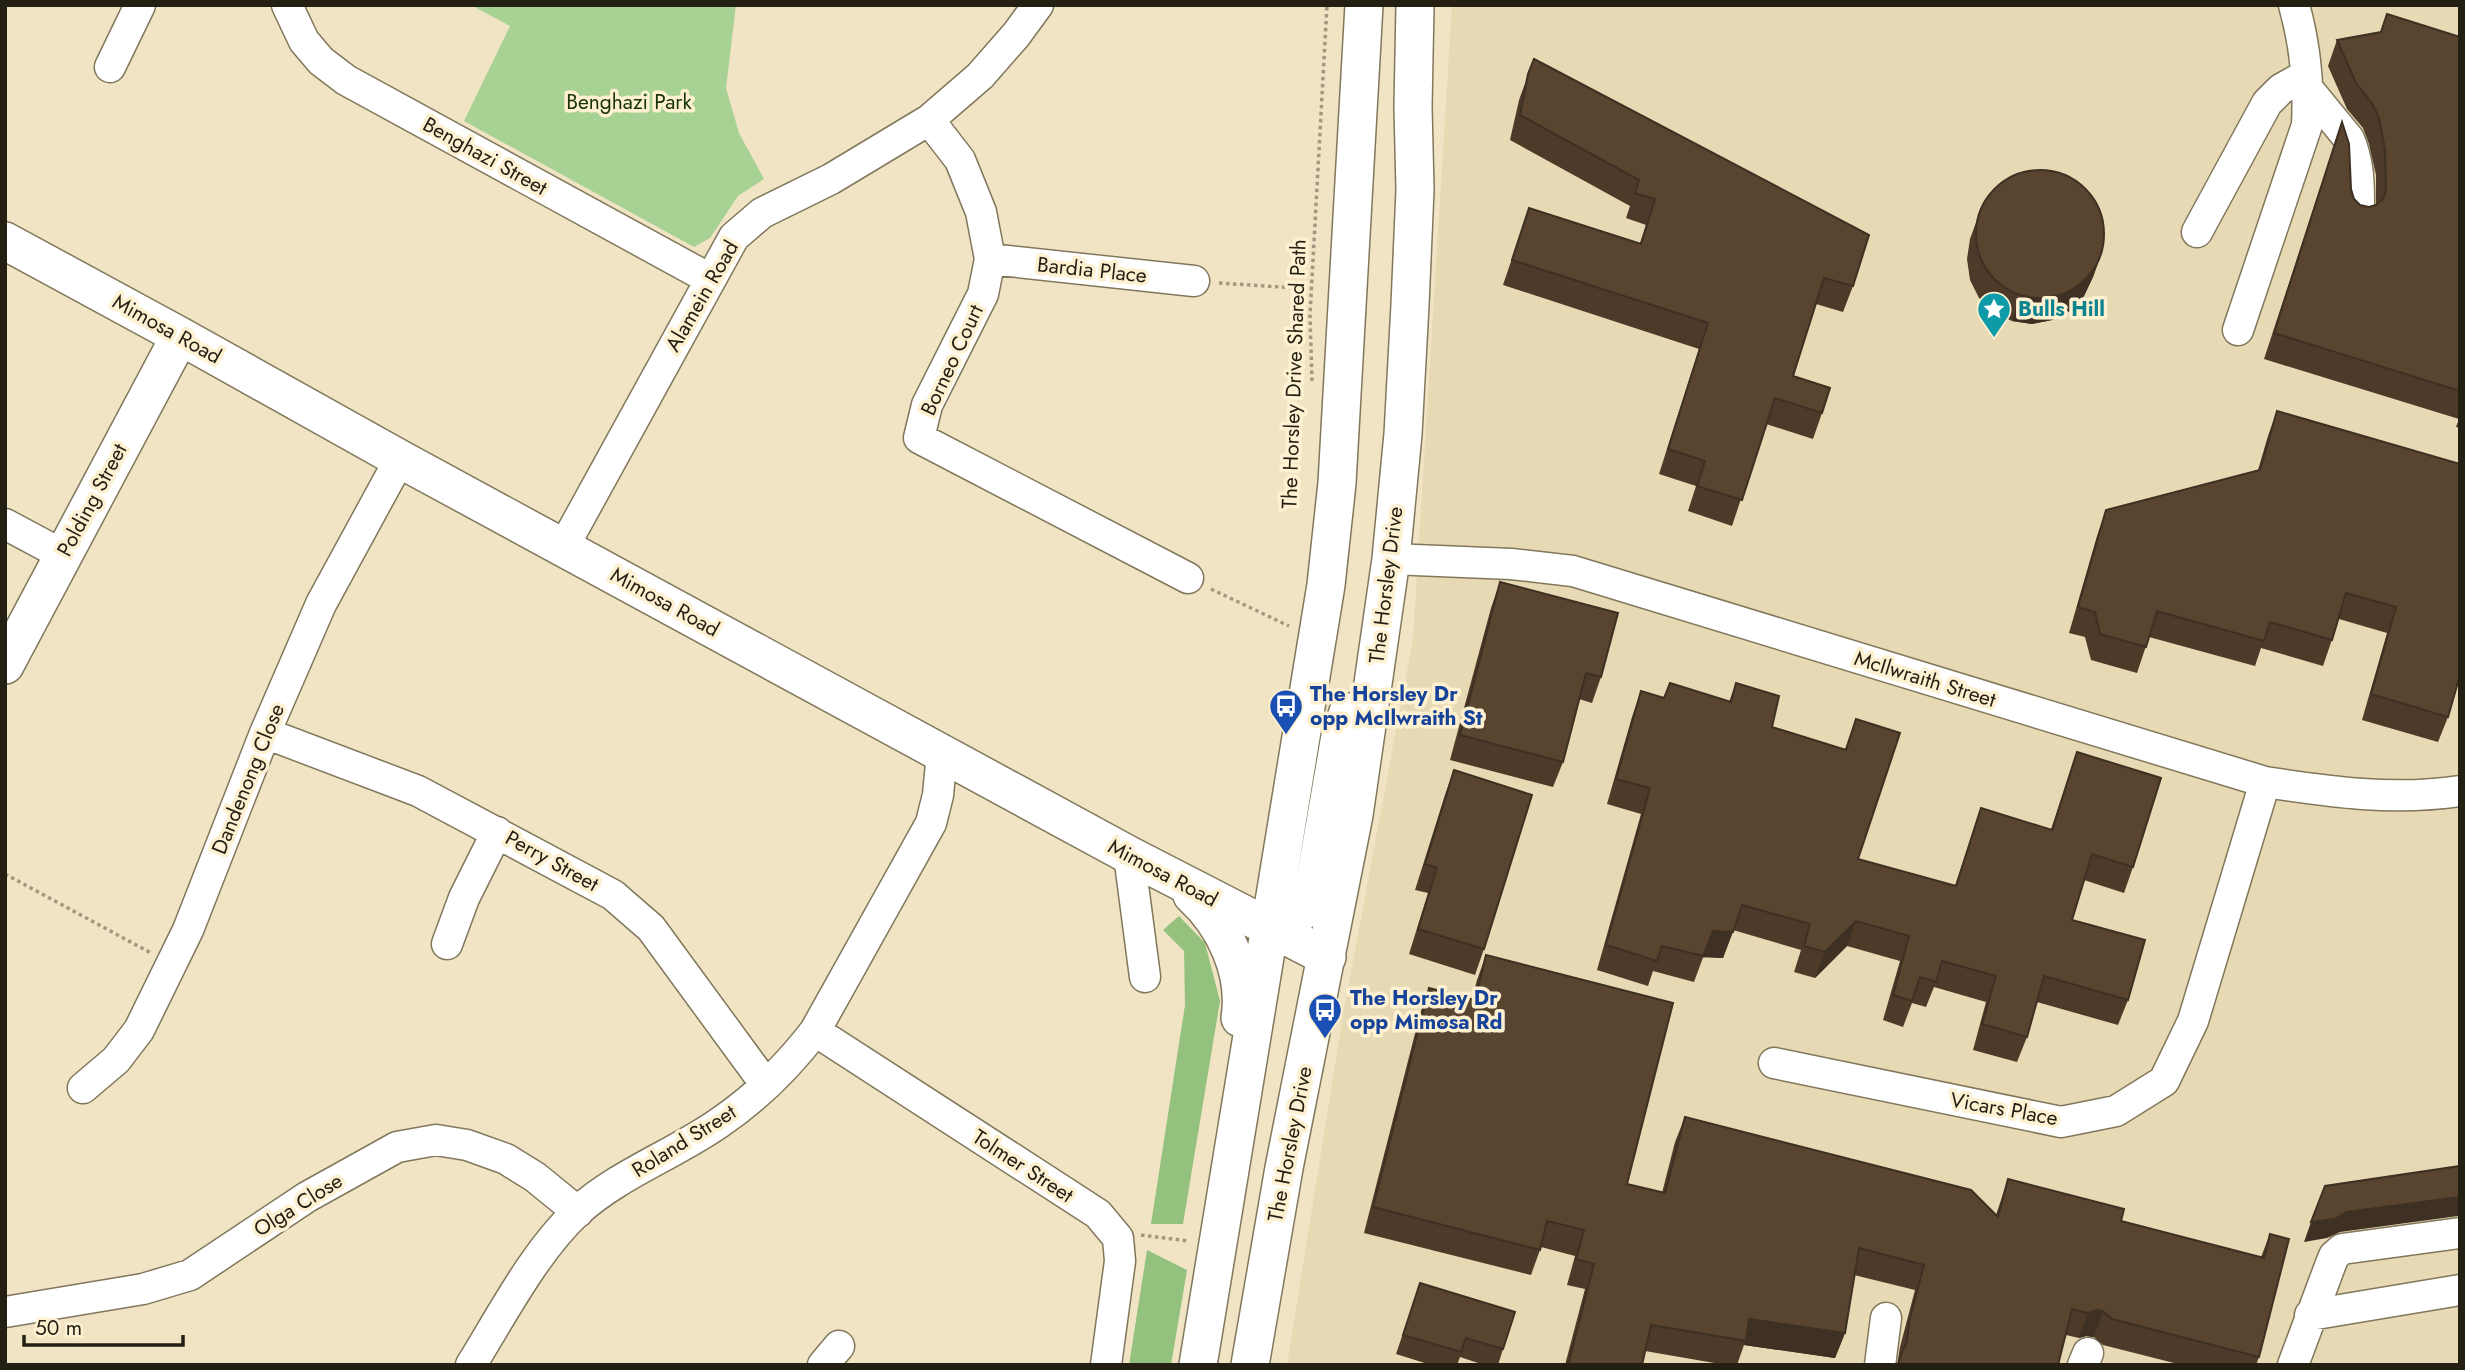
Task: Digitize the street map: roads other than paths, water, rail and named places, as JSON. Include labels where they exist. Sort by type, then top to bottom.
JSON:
[{"type":"main road","points":[[1198,1365],[1326,585],[1337,482],[1364,5]]},
{"type":"main road","name":"The Horsley Drive","points":[[1250,1365],[1284,1168],[1354,815],[1391,559],[1403,434],[1415,190],[1415,5]]},
{"type":"main road","name":"Mimosa Road","points":[[5,241],[1129,855],[1327,957]]},
{"type":"main road","name":"Polding Street","points":[[5,665],[180,335]]},
{"type":"main road","points":[[1270,929],[1289,924],[1305,909],[1313,892],[1340,736],[1358,680],[1367,634],[1391,559]]},
{"type":"main road","points":[[1174,879],[1205,908],[1221,930],[1233,954],[1240,982],[1242,1006],[1228,1089],[1225,1204]]},
{"type":"street","points":[[110,67],[140,5]]},
{"type":"street","name":"Benghazi Street","points":[[287,5],[304,41],[321,61],[346,80],[710,279]]},
{"type":"street","name":"Alamein Road","points":[[564,547],[734,237],[762,213],[831,179],[929,120],[980,76],[1038,5]]},
{"type":"street","points":[[2238,330],[2306,125],[2307,82],[2294,5]]},
{"type":"street","points":[[2307,82],[2349,139],[2353,149],[2359,170],[2359,215]]},
{"type":"street","points":[[2197,232],[2267,103],[2281,89],[2307,82]]},
{"type":"street","name":"Borneo Court","points":[[929,120],[960,160],[981,212],[990,259],[983,294],[927,405],[919,438],[1188,578]]},
{"type":"street","name":"Bardia Place","points":[[990,259],[1194,281]]},
{"type":"street","name":"Dandenong Close","points":[[83,1088],[116,1060],[139,1030],[188,930],[265,733],[321,604],[400,459]]},
{"type":"street","points":[[5,524],[62,555]]},
{"type":"street","name":"McIlwraith Street","points":[[1391,559],[1511,564],[1573,571],[2265,782],[2351,795],[2436,795],[2460,791]]},
{"type":"street","name":"Perry Street","points":[[265,733],[418,791],[613,895],[651,928],[766,1085]]},
{"type":"street","name":"Roland Street","points":[[471,1365],[536,1260],[578,1212],[616,1183],[719,1124],[794,1059],[815,1031],[931,823],[938,795],[942,753]]},
{"type":"street","name":"Vicars Place","points":[[1774,1063],[2061,1122],[2116,1111],[2164,1081],[2193,1021],[2265,782]]},
{"type":"street","points":[[447,944],[464,898],[497,832]]},
{"type":"street","points":[[1129,855],[1145,977]]},
{"type":"street","name":"Tolmer Street","points":[[815,1031],[1098,1214],[1118,1238],[1120,1261],[1106,1365]]},
{"type":"street","name":"Olga Close","points":[[5,1312],[143,1289],[190,1275],[307,1197],[397,1147],[410,1144],[436,1140],[467,1145],[506,1159],[535,1177],[578,1212]]},
{"type":"street","points":[[2293,1365],[2334,1256],[2342,1249],[2460,1233]]},
{"type":"street","points":[[2310,1315],[2460,1290]]},
{"type":"street","points":[[1880,1365],[1886,1318]]},
{"type":"place","name":"Bulls Hill","points":[[1994,339]]},
{"type":"place","name":"The Horsley Dr opp McIlwraith St","points":[[1286,736]]},
{"type":"place","name":"The Horsley Dr opp Mimosa Rd","points":[[1325,1040]]},
{"type":"park label","name":"Benghazi Park","points":[[629,102]]}]
